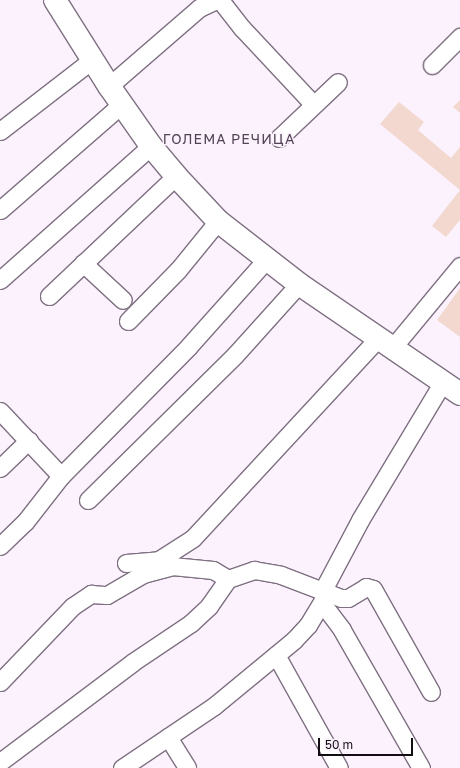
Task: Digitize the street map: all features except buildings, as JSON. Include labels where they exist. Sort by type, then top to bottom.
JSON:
[{"type":"main road","points":[[55,0],[109,86],[151,146],[176,176],[218,221],[266,260],[299,284],[460,394]]},
{"type":"street","points":[[109,86],[199,8],[216,0]]},
{"type":"street","points":[[220,0],[242,28],[313,104]]},
{"type":"street","points":[[432,65],[460,37]]},
{"type":"street","points":[[0,131],[92,60]]},
{"type":"street","points":[[279,138],[313,104],[338,82]]},
{"type":"street","points":[[0,210],[122,104]]},
{"type":"street","points":[[0,280],[151,146]]},
{"type":"street","points":[[49,296],[176,176]]},
{"type":"street","points":[[128,321],[178,270],[218,221]]},
{"type":"street","points":[[0,546],[25,522],[61,476],[188,346],[266,260]]},
{"type":"street","points":[[83,263],[123,300]]},
{"type":"street","points":[[126,563],[159,560],[193,538],[460,266]]},
{"type":"street","points":[[88,500],[235,355],[299,284]]},
{"type":"street","points":[[122,768],[214,706],[276,655],[308,625],[360,520],[443,382]]},
{"type":"street","points":[[0,411],[29,440],[61,476]]},
{"type":"street","points":[[0,468],[29,440]]},
{"type":"street","points":[[0,682],[73,606],[91,594],[107,595],[143,574],[172,566],[213,570],[228,579]]},
{"type":"street","points":[[0,762],[127,667],[191,623],[209,606],[228,579],[254,570],[266,571],[324,595],[341,598],[348,598],[366,587],[373,589],[431,692]]},
{"type":"street","points":[[324,595],[342,630],[421,768]]},
{"type":"street","points":[[276,655],[339,768]]},
{"type":"street","points":[[168,737],[188,768]]},
{"type":"district","name":"ГОЛЕМА РЕЧИЦА","points":[[229,139]]}]
